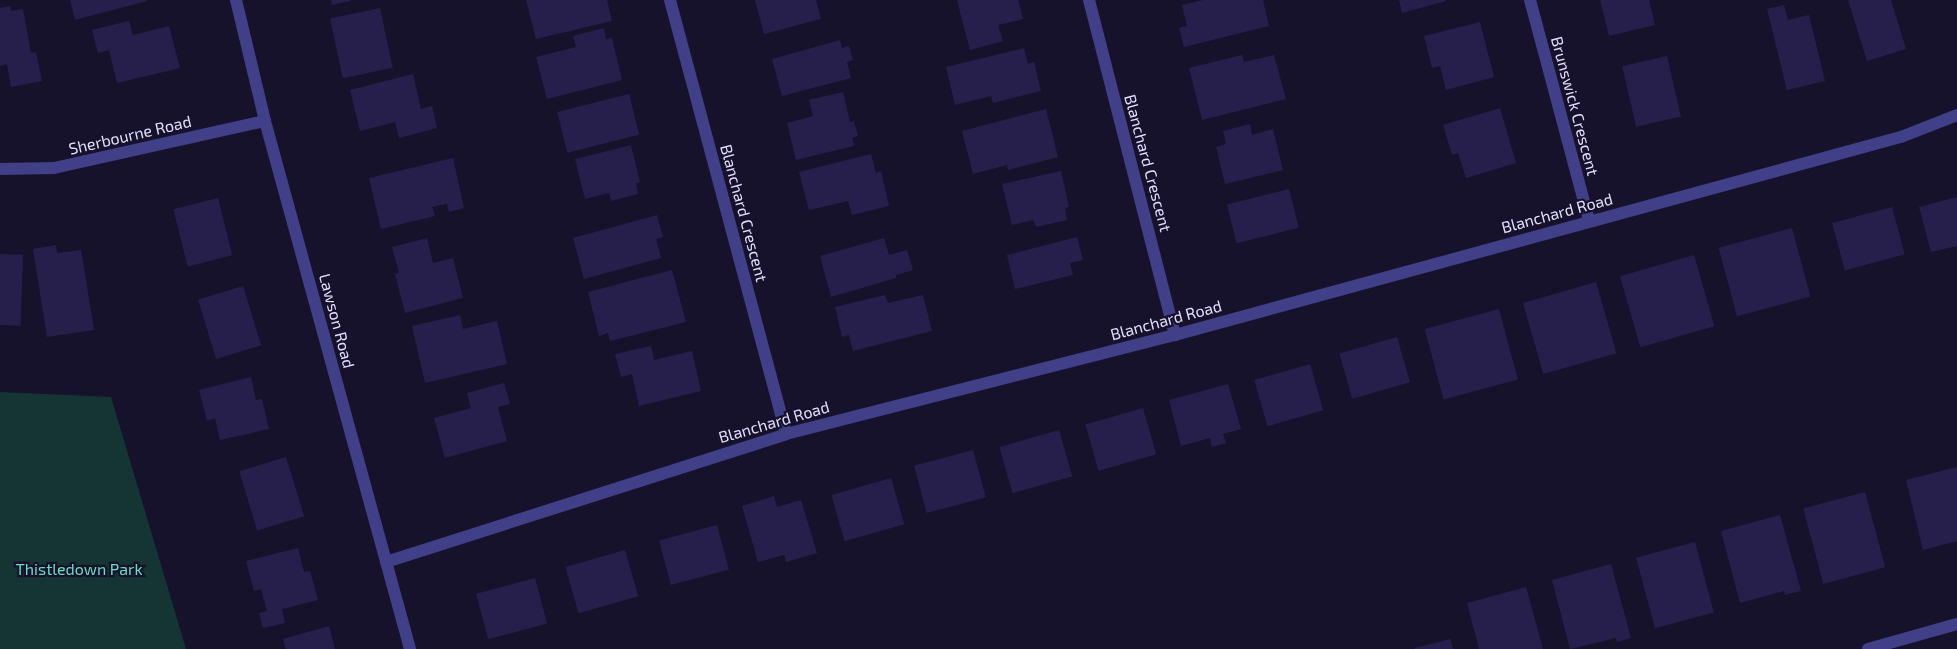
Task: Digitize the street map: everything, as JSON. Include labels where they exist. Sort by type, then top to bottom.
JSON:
[{"type":"street","name":"Lawson Road","points":[[236,0],[265,121],[410,649]]},
{"type":"street","name":"Blanchard Crescent","points":[[670,0],[786,434]]},
{"type":"street","name":"Blanchard Crescent","points":[[1088,0],[1176,335]]},
{"type":"street","name":"Brunswick Crescent","points":[[1530,0],[1589,220]]},
{"type":"street","name":"Blanchard Road","points":[[386,562],[786,434],[1176,335],[1589,220],[1901,137],[1957,116]]},
{"type":"street","name":"Sherbourne Road","points":[[0,169],[54,168],[265,121]]},
{"type":"street","points":[[1868,649],[1957,624]]},
{"type":"green space","name":"Thistledown Park","points":[[0,392],[111,397],[186,649],[0,649]]},
{"type":"building","points":[[70,0],[147,0],[147,1],[75,20]]},
{"type":"building","points":[[331,0],[350,0],[350,1],[332,5]]},
{"type":"building","points":[[526,0],[607,0],[612,21],[536,39]]},
{"type":"building","points":[[755,0],[816,0],[821,19],[764,34]]},
{"type":"building","points":[[957,0],[1018,0],[1023,19],[998,25],[1003,41],[970,50]]},
{"type":"building","points":[[1203,0],[1263,0],[1269,26],[1184,47],[1179,28],[1187,26],[1182,5]]},
{"type":"building","points":[[1399,0],[1446,0],[1446,1],[1402,13]]},
{"type":"building","points":[[1600,0],[1649,0],[1655,25],[1609,36]]},
{"type":"building","points":[[1848,0],[1891,0],[1906,49],[1867,61]]},
{"type":"building","points":[[1784,5],[1788,20],[1809,15],[1825,81],[1787,90],[1767,9]]},
{"type":"building","points":[[10,6],[11,11],[23,9],[31,53],[36,52],[42,81],[11,87],[7,64],[0,66],[0,8]]},
{"type":"building","points":[[380,8],[393,68],[343,78],[330,19]]},
{"type":"building","points":[[129,21],[133,35],[169,26],[180,68],[117,83],[109,50],[98,53],[92,30]]},
{"type":"building","points":[[1480,22],[1494,77],[1446,90],[1440,66],[1432,68],[1424,36]]},
{"type":"building","points":[[604,28],[606,39],[612,38],[622,80],[547,99],[536,57],[576,47],[573,36]]},
{"type":"building","points":[[840,40],[842,48],[849,46],[853,60],[847,62],[851,78],[782,96],[772,59]]},
{"type":"building","points":[[1024,48],[1028,64],[1034,62],[1041,91],[993,103],[991,96],[955,105],[946,67]]},
{"type":"building","points":[[1242,55],[1244,62],[1274,55],[1286,99],[1202,120],[1189,68]]},
{"type":"building","points":[[1667,56],[1681,116],[1636,127],[1622,66]]},
{"type":"building","points":[[413,74],[421,109],[432,106],[437,128],[399,138],[395,122],[360,131],[350,90]]},
{"type":"building","points":[[843,92],[850,122],[854,121],[858,136],[852,138],[854,146],[796,160],[787,123],[813,116],[809,100]]},
{"type":"building","points":[[629,94],[639,135],[567,153],[557,112]]},
{"type":"building","points":[[1500,108],[1516,163],[1466,178],[1458,153],[1452,155],[1443,125]]},
{"type":"building","points":[[1046,109],[1058,157],[1008,170],[1007,165],[973,174],[962,131]]},
{"type":"building","points":[[1250,124],[1252,135],[1273,129],[1283,170],[1225,184],[1216,147],[1226,144],[1223,131]]},
{"type":"building","points":[[631,145],[640,182],[636,183],[638,194],[611,201],[609,193],[585,199],[575,159]]},
{"type":"building","points":[[871,154],[876,173],[881,171],[889,206],[852,215],[848,201],[809,210],[799,172]]},
{"type":"building","points":[[453,158],[464,208],[449,212],[447,204],[432,207],[435,216],[381,229],[369,178]]},
{"type":"building","points":[[1061,171],[1069,207],[1065,208],[1067,220],[1036,227],[1033,220],[1012,225],[1002,184]]},
{"type":"building","points":[[1289,189],[1299,228],[1237,243],[1227,204]]},
{"type":"building","points":[[1957,197],[1957,246],[1931,252],[1919,207]]},
{"type":"building","points":[[218,198],[232,255],[188,266],[173,209]]},
{"type":"building","points":[[1892,207],[1905,254],[1845,270],[1832,223]]},
{"type":"building","points":[[657,215],[663,237],[656,239],[661,258],[584,279],[573,238]]},
{"type":"building","points":[[1792,228],[1810,297],[1737,316],[1719,248]]},
{"type":"building","points":[[1077,237],[1083,260],[1070,263],[1073,275],[1015,289],[1007,255]]},
{"type":"building","points":[[427,238],[433,263],[453,258],[463,298],[405,313],[395,274],[399,273],[392,247]]},
{"type":"building","points":[[884,238],[889,255],[907,250],[913,270],[896,275],[896,278],[831,297],[820,256]]},
{"type":"building","points":[[56,245],[57,253],[81,250],[94,330],[47,337],[33,249]]},
{"type":"building","points":[[0,254],[23,255],[21,326],[0,325]]},
{"type":"building","points":[[1694,255],[1714,326],[1640,347],[1620,276]]},
{"type":"building","points":[[672,270],[686,322],[610,341],[608,333],[599,336],[588,292]]},
{"type":"building","points":[[1596,282],[1616,353],[1543,374],[1523,303]]},
{"type":"building","points":[[243,286],[261,345],[216,359],[198,300]]},
{"type":"building","points":[[885,295],[888,303],[923,295],[932,331],[853,351],[849,335],[842,337],[835,307]]},
{"type":"building","points":[[1499,309],[1518,380],[1444,399],[1425,329]]},
{"type":"building","points":[[460,315],[463,329],[497,321],[507,364],[425,383],[412,326]]},
{"type":"building","points":[[1397,337],[1410,382],[1352,399],[1339,354]]},
{"type":"building","points":[[651,346],[654,360],[692,351],[701,391],[639,406],[632,374],[621,377],[615,354]]},
{"type":"building","points":[[1310,364],[1323,410],[1267,426],[1254,380]]},
{"type":"building","points":[[251,377],[256,400],[262,399],[269,429],[220,440],[215,418],[207,421],[199,390]]},
{"type":"building","points":[[504,383],[510,404],[498,407],[507,441],[445,458],[434,418],[471,408],[467,393]]},
{"type":"building","points":[[1228,384],[1241,429],[1223,434],[1226,443],[1212,447],[1210,438],[1181,446],[1169,400]]},
{"type":"building","points":[[1143,408],[1156,454],[1099,471],[1085,425]]},
{"type":"building","points":[[1059,430],[1072,476],[1013,493],[999,447]]},
{"type":"building","points":[[973,450],[986,497],[927,513],[914,466]]},
{"type":"building","points":[[286,457],[304,516],[257,531],[239,471]]},
{"type":"building","points":[[1957,467],[1957,541],[1923,550],[1906,480]]},
{"type":"building","points":[[891,478],[904,524],[845,541],[831,495]]},
{"type":"building","points":[[1865,492],[1885,567],[1823,584],[1803,509]]},
{"type":"building","points":[[774,496],[777,507],[801,500],[817,553],[786,562],[784,555],[758,562],[742,506]]},
{"type":"building","points":[[1780,515],[1801,591],[1785,595],[1784,591],[1740,603],[1721,531]]},
{"type":"building","points":[[717,525],[729,569],[671,585],[659,541]]},
{"type":"building","points":[[1695,542],[1714,613],[1655,628],[1636,558]]},
{"type":"building","points":[[298,548],[304,572],[310,571],[318,600],[282,609],[285,623],[263,628],[259,613],[267,611],[261,589],[254,591],[246,561]]},
{"type":"building","points":[[625,550],[638,596],[579,613],[565,567]]},
{"type":"building","points":[[1611,564],[1631,638],[1617,642],[1616,638],[1570,649],[1552,580]]},
{"type":"building","points":[[535,578],[547,623],[488,639],[476,594]]},
{"type":"building","points":[[1526,587],[1543,649],[1479,649],[1467,603]]},
{"type":"building","points":[[329,626],[335,649],[286,649],[283,639]]},
{"type":"building","points":[[1450,639],[1453,649],[1415,649],[1415,648]]}]
